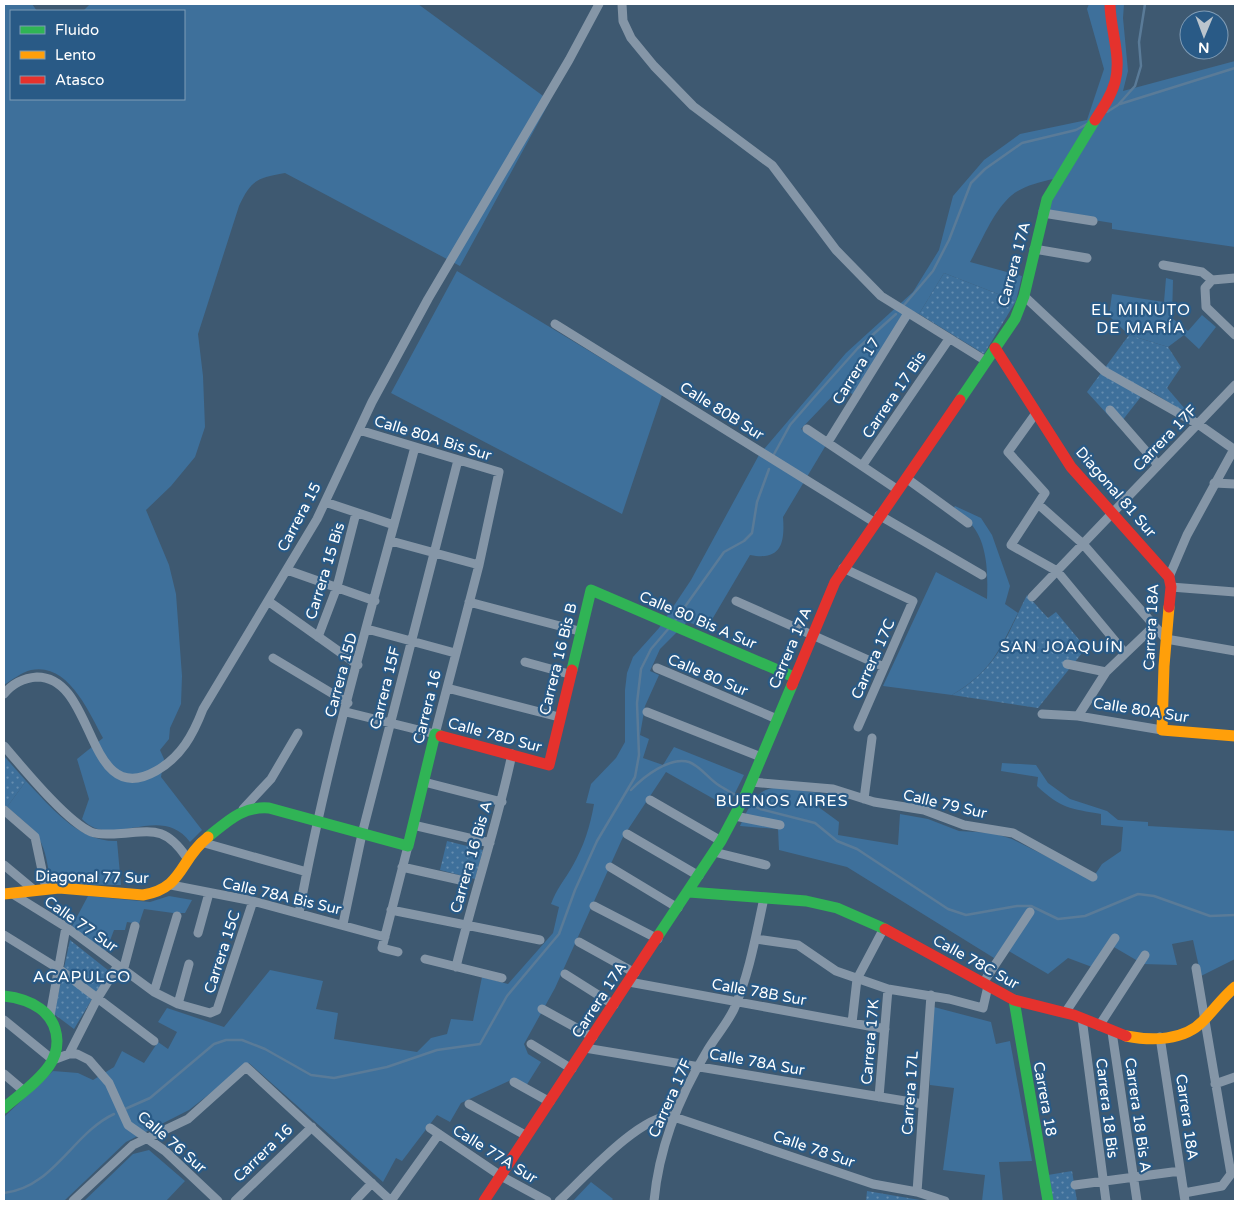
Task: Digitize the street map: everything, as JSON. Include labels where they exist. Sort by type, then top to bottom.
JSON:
[{"type":"street","name":"Carrera 15","points":[[4,694],[24,680],[37,678],[50,681],[72,698],[96,747],[110,769],[120,776],[144,777],[156,771],[176,756],[188,742],[203,709],[325,502],[359,430],[448,263],[569,60],[598,4]]},
{"type":"street","points":[[622,4],[623,21],[631,38],[654,66],[694,106],[772,165],[836,250],[882,296],[986,361]]},
{"type":"street","name":"Carrera 17A","points":[[484,1201],[721,841],[746,794],[830,591],[843,568],[1015,319],[1024,296],[1047,199],[1107,101],[1115,81],[1117,64],[1110,22],[1110,4]]},
{"type":"street","points":[[1043,213],[1093,221]]},
{"type":"street","points":[[1034,249],[1087,258]]},
{"type":"street","points":[[1163,265],[1202,272],[1212,280],[1235,278]]},
{"type":"street","points":[[1212,280],[1206,288],[1206,307],[1235,335]]},
{"type":"street","points":[[1024,296],[1104,371],[1198,424],[1234,451]]},
{"type":"street","name":"Carrera 17","points":[[828,442],[908,313]]},
{"type":"street","name":"Calle 80B Sur","points":[[555,324],[877,519],[982,575]]},
{"type":"street","name":"Carrera 17 Bis","points":[[862,466],[949,339]]},
{"type":"street","name":"Diagonal 81 Sur","points":[[995,348],[1071,467],[1113,512],[1170,582]]},
{"type":"street","name":"Carrera 17F","points":[[1032,597],[1235,385]]},
{"type":"street","points":[[1110,410],[1158,465]]},
{"type":"street","points":[[1036,413],[1008,452],[1045,493],[1011,545],[1056,571],[1125,653]]},
{"type":"street","points":[[807,429],[898,490]]},
{"type":"street","name":"Calle 80A Bis Sur","points":[[359,430],[499,472]]},
{"type":"street","name":"Carrera 15D","points":[[299,913],[317,821],[415,447]]},
{"type":"street","name":"Carrera 18A","points":[[1162,730],[1170,582],[1187,535],[1214,483],[1234,451]]},
{"type":"street","name":"Carrera 15F","points":[[343,924],[362,834],[458,460]]},
{"type":"street","name":"Carrera 16","points":[[398,952],[382,948],[455,653],[480,565],[499,472]]},
{"type":"street","points":[[906,478],[968,524]]},
{"type":"street","points":[[1214,483],[1235,484]]},
{"type":"street","points":[[325,502],[394,525]]},
{"type":"street","points":[[1038,504],[1083,544],[1166,639],[1235,651]]},
{"type":"street","name":"Carrera 15 Bis","points":[[318,637],[337,586],[356,512]]},
{"type":"street","points":[[391,541],[480,565]]},
{"type":"street","name":"Carrera 17C","points":[[843,568],[914,601],[858,727]]},
{"type":"street","points":[[286,570],[337,586],[375,602]]},
{"type":"street","points":[[1170,582],[1235,592]]},
{"type":"street","name":"Calle 80 Bis A Sur","points":[[591,590],[794,677]]},
{"type":"street","name":"Carrera 16 Bis B","points":[[549,765],[579,631],[591,590]]},
{"type":"street","points":[[268,601],[358,665]]},
{"type":"street","points":[[736,601],[884,668]]},
{"type":"street","points":[[469,602],[579,631]]},
{"type":"street","points":[[1078,716],[1106,672],[1154,626]]},
{"type":"street","points":[[367,629],[455,653]]},
{"type":"street","name":"Calle 78D Sur","points":[[274,658],[347,707],[391,723],[549,765]]},
{"type":"street","points":[[525,662],[569,674]]},
{"type":"street","points":[[1067,664],[1106,672]]},
{"type":"street","name":"Calle 80 Sur","points":[[657,668],[777,719]]},
{"type":"street","points":[[447,688],[559,717]]},
{"type":"street","points":[[647,712],[761,757]]},
{"type":"street","name":"Calle 80A Sur","points":[[1042,714],[1078,716],[1162,730],[1235,736]]},
{"type":"street","points":[[171,886],[187,858],[201,842],[241,811],[271,779],[298,733]]},
{"type":"street","points":[[864,799],[872,738]]},
{"type":"street","points":[[4,746],[37,785],[84,828],[99,834],[148,831],[160,833],[176,842],[187,858]]},
{"type":"street","name":"Carrera 16 Bis A","points":[[456,967],[502,802],[512,754]]},
{"type":"street","points":[[424,782],[502,802]]},
{"type":"street","name":"Calle 79 Sur","points":[[751,782],[833,789],[864,799],[924,810],[964,824],[1013,833],[1094,877]]},
{"type":"street","points":[[650,800],[721,841]]},
{"type":"street","points":[[241,811],[254,807],[270,808],[408,846]]},
{"type":"street","points":[[4,810],[35,837],[40,852],[40,889]]},
{"type":"street","points":[[738,811],[780,825]]},
{"type":"street","points":[[413,825],[490,843]]},
{"type":"street","points":[[627,834],[699,876]]},
{"type":"street","points":[[201,842],[307,872]]},
{"type":"street","points":[[714,852],[766,864]]},
{"type":"street","name":"Calle 77 Sur","points":[[4,865],[40,889]]},
{"type":"street","points":[[402,867],[460,880]]},
{"type":"street","points":[[610,867],[678,908]]},
{"type":"street","name":"Diagonal 77 Sur","points":[[7,893],[40,889],[143,895],[171,886]]},
{"type":"street","name":"Calle 78A Bis Sur","points":[[171,886],[253,902],[385,936]]},
{"type":"street","name":"Calle 78C Sur","points":[[688,892],[829,905],[884,928],[1014,1000],[1034,1007],[1082,1018],[1112,1032],[1131,1036],[1160,1038],[1186,1033],[1203,1020],[1220,1000],[1235,987]]},
{"type":"street","name":"Calle 77 Sur","points":[[7,893],[66,927],[120,969],[154,992],[178,1004],[210,1013],[217,1010]]},
{"type":"street","points":[[198,933],[209,893]]},
{"type":"street","name":"Carrera 17F","points":[[654,1201],[660,1159],[675,1116],[699,1066],[737,1001],[756,939],[764,898]]},
{"type":"street","name":"Carrera 15C","points":[[217,1010],[253,902]]},
{"type":"street","points":[[594,906],[658,938]]},
{"type":"street","points":[[391,910],[540,940]]},
{"type":"street","points":[[756,939],[798,945],[836,971],[888,989],[931,995],[983,1008],[986,984],[1030,912]]},
{"type":"street","points":[[154,992],[177,916]]},
{"type":"street","points":[[4,1108],[24,1091],[53,1060],[69,1054],[96,999],[120,969],[135,926]]},
{"type":"street","points":[[53,1060],[56,1041],[50,1016],[66,927]]},
{"type":"street","points":[[852,1023],[857,979],[884,928]]},
{"type":"street","points":[[4,935],[58,969],[154,1041]]},
{"type":"street","points":[[1065,1013],[1115,938]]},
{"type":"street","name":"Calle 78B Sur","points":[[580,942],[632,978],[737,1001],[885,1029]]},
{"type":"street","points":[[1099,1026],[1145,956]]},
{"type":"street","points":[[425,959],[502,978]]},
{"type":"street","points":[[178,1004],[189,964]]},
{"type":"street","points":[[1184,1197],[1222,1186],[1233,1173],[1214,1084],[1196,968]]},
{"type":"street","points":[[565,974],[614,1005]]},
{"type":"street","name":"Carrera 17K","points":[[879,1097],[888,989]]},
{"type":"street","points":[[5,995],[31,1001],[39,1005],[50,1016]]},
{"type":"street","name":"Carrera 17L","points":[[916,1192],[931,995]]},
{"type":"street","name":"Carrera 18","points":[[1014,1000],[1048,1201]]},
{"type":"street","points":[[542,1009],[593,1037]]},
{"type":"street","name":"Carrera 18 Bis","points":[[1082,1018],[1106,1201]]},
{"type":"street","points":[[4,1020],[53,1060]]},
{"type":"street","name":"Carrera 18 Bis A","points":[[1112,1032],[1137,1201]]},
{"type":"street","name":"Carrera 18A","points":[[1160,1038],[1184,1197]]},
{"type":"street","points":[[531,1044],[572,1069]]},
{"type":"street","name":"Calle 78A Sur","points":[[585,1048],[923,1104]]},
{"type":"street","name":"Calle 76 Sur","points":[[69,1054],[77,1054],[89,1060],[104,1075],[128,1125],[165,1151],[218,1201]]},
{"type":"street","points":[[73,1201],[133,1145],[188,1119],[246,1066],[391,1201],[439,1134]]},
{"type":"street","points":[[4,1074],[24,1091]]},
{"type":"street","points":[[1214,1084],[1235,1077]]},
{"type":"street","points":[[514,1082],[550,1102]]},
{"type":"street","points":[[469,1104],[527,1136]]},
{"type":"street","points":[[559,1201],[640,1128],[658,1118],[675,1116]]},
{"type":"street","name":"Calle 78 Sur","points":[[675,1116],[873,1184],[916,1192],[945,1201]]},
{"type":"street","name":"Carrera 16","points":[[235,1201],[312,1127]]},
{"type":"street","name":"Calle 77A Sur","points":[[430,1128],[501,1176],[547,1201]]},
{"type":"street","points":[[1075,1185],[1180,1171]]},
{"type":"street","points":[[355,1201],[372,1183]]},
{"type":"shaded area","points":[[4,4],[32,4],[36,10],[10,10],[10,100],[185,100],[185,10],[84,10],[90,4],[418,4],[550,101],[460,266],[285,173],[261,179],[251,185],[239,206],[198,334],[203,376],[205,427],[195,457],[171,486],[146,510],[169,565],[176,594],[182,676],[181,704],[170,728],[169,739],[160,750],[164,759],[161,777],[202,830],[190,842],[178,831],[165,826],[121,830],[94,828],[82,819],[89,799],[77,759],[103,738],[84,703],[66,681],[56,674],[44,670],[31,670],[4,685]]},
{"type":"shaded area","points":[[1089,4],[1124,4],[1123,18],[1128,71],[1123,91],[1235,61],[1235,247],[1112,229],[1112,223],[1038,211],[1053,179],[1026,187],[1012,195],[999,209],[970,262],[1022,276],[1016,301],[944,273],[919,314],[915,312],[854,395],[841,387],[801,429],[826,445],[783,517],[783,535],[779,548],[775,553],[769,555],[750,555],[707,628],[687,622],[660,649],[650,671],[659,675],[645,706],[640,735],[649,739],[643,758],[663,765],[674,747],[744,775],[728,807],[666,772],[623,837],[555,988],[524,1044],[528,1054],[541,1062],[526,1086],[513,1079],[461,1103],[450,1122],[437,1115],[402,1161],[396,1158],[383,1182],[249,1063],[189,1110],[126,1142],[64,1201],[4,1201],[4,1117],[53,1071],[78,1073],[93,1080],[114,1067],[122,1051],[144,1063],[158,1042],[168,1049],[177,1032],[158,1022],[167,1008],[224,1027],[270,970],[323,981],[316,1009],[338,1013],[334,1039],[417,1052],[431,1038],[447,1034],[451,1019],[473,1021],[482,977],[508,984],[553,933],[559,907],[551,904],[580,852],[591,821],[594,804],[586,803],[591,784],[616,758],[625,742],[625,690],[627,673],[633,657],[659,628],[691,580],[759,455],[846,353],[913,292],[939,250],[953,196],[984,160],[1020,134],[1087,120],[1104,69],[1087,9]]},
{"type":"shaded area","points":[[457,271],[662,395],[622,514],[391,393]]},
{"type":"shaded area","points":[[944,273],[1016,301],[984,354],[919,314]]},
{"type":"shaded area","points":[[1166,278],[1173,280],[1172,318],[1188,331],[1202,315],[1216,327],[1199,349],[1184,335],[1168,347],[1129,335],[1109,316],[1112,294],[1164,302]]},
{"type":"shaded area","points":[[1129,335],[1168,347],[1181,367],[1167,388],[1192,417],[1147,389],[1118,426],[1087,392]]},
{"type":"shaded area","points":[[955,506],[981,518],[992,535],[1010,586],[1005,604],[1018,613],[999,650],[985,669],[966,686],[952,695],[883,686],[936,572],[987,599],[986,560],[981,540],[971,524],[952,510]]},
{"type":"shaded area","points":[[1027,595],[1048,618],[1056,612],[1086,648],[1038,708],[952,695],[967,685],[990,664],[1005,640]]},
{"type":"shaded area","points":[[4,756],[26,781],[7,807],[4,805]]},
{"type":"shaded area","points":[[1002,763],[1036,765],[1048,783],[1070,799],[1107,811],[1118,820],[1148,822],[1148,826],[1235,831],[1235,959],[1201,976],[1193,940],[1172,944],[1177,965],[1143,964],[1107,943],[1092,967],[1068,958],[1048,974],[1002,947],[994,958],[847,867],[779,850],[778,829],[740,826],[755,799],[762,792],[770,788],[779,788],[820,793],[813,803],[839,822],[838,835],[898,845],[900,814],[928,819],[959,831],[993,833],[1012,839],[1092,879],[1102,864],[1121,851],[1123,827],[1101,825],[1101,814],[1074,809],[1059,803],[1037,786],[1038,777],[1001,771]]},
{"type":"shaded area","points":[[26,781],[55,812],[78,829],[90,836],[103,840],[117,841],[121,885],[51,884],[46,857],[40,840],[28,825],[7,807]]},
{"type":"shaded area","points":[[447,841],[483,850],[475,879],[440,870]]},
{"type":"shaded area","points":[[88,896],[150,902],[169,896],[192,900],[185,913],[144,909],[139,924],[127,922],[125,930],[114,930],[105,954],[71,928]]},
{"type":"shaded area","points":[[70,940],[109,971],[74,1029],[54,1014]]},
{"type":"shaded area","points":[[930,1006],[991,1022],[996,1044],[1010,1041],[1032,1161],[999,1162],[1003,1201],[982,1201],[985,1175],[943,1170],[954,1088],[930,1085]]},
{"type":"shaded area","points":[[149,1150],[185,1181],[166,1201],[84,1201],[133,1154]]},
{"type":"shaded area","points":[[1072,1171],[1077,1201],[1053,1201],[1048,1175]]},
{"type":"shaded area","points":[[591,1182],[613,1199],[611,1201],[573,1201]]},
{"type":"shaded area","points":[[867,1191],[920,1200],[920,1201],[866,1201]]},
{"type":"waterway","points":[[1107,112],[1118,105],[1135,86],[1141,66],[1139,42],[1145,4]]},
{"type":"waterway","points":[[1120,104],[1235,68]]},
{"type":"waterway","points":[[904,305],[933,271],[949,240],[971,183],[985,169],[1022,143],[1076,130],[1087,124]]},
{"type":"waterway","points":[[773,456],[790,425],[858,348],[896,314]]},
{"type":"waterway","points":[[674,622],[724,552],[744,541],[752,533],[757,502],[769,469]]},
{"type":"waterway","points":[[125,1109],[150,1098],[214,1044],[226,1040],[242,1040],[265,1049],[311,1075],[334,1078],[387,1067],[437,1050],[480,1044],[507,996],[559,934],[575,890],[597,841],[635,777],[639,755],[637,703],[641,669],[651,649],[669,628]]},
{"type":"waterway","points":[[631,790],[642,779],[657,769],[682,761],[693,764],[717,784],[740,798]]},
{"type":"waterway","points":[[747,802],[760,809],[815,823],[837,841],[857,849],[948,909],[966,915],[1017,906],[1031,906],[1058,919],[1085,916],[1138,894],[1154,896],[1210,916],[1235,915]]},
{"type":"waterway","points":[[4,1193],[21,1189],[50,1171],[86,1134],[114,1114]]},
{"type":"traffic: fast","points":[[960,400],[1015,319],[1024,296],[1047,199],[1095,120]]},
{"type":"traffic: fast","points":[[572,670],[591,590],[794,677]]},
{"type":"traffic: fast","points":[[658,936],[721,841],[746,794],[792,685]]},
{"type":"traffic: fast","points":[[208,837],[229,820],[243,812],[251,809],[269,808],[408,846],[435,734],[441,736]]},
{"type":"traffic: fast","points":[[689,892],[806,901],[837,908],[885,929]]},
{"type":"traffic: fast","points":[[4,996],[23,1000],[40,1008],[52,1022],[56,1031],[57,1041],[54,1057],[44,1072],[4,1108]]},
{"type":"traffic: fast","points":[[1014,1000],[1048,1201]]},
{"type":"traffic: slow","points":[[1169,607],[1164,666],[1162,730],[1235,736]]},
{"type":"traffic: slow","points":[[4,894],[59,888],[143,895],[156,891],[174,880],[191,855],[208,837]]},
{"type":"traffic: slow","points":[[1126,1036],[1157,1039],[1177,1036],[1187,1032],[1203,1021],[1235,987]]},
{"type":"traffic: jam","points":[[1095,120],[1111,92],[1117,72],[1110,4]]},
{"type":"traffic: jam","points":[[995,348],[1071,467],[1169,577],[1171,587],[1169,607]]},
{"type":"traffic: jam","points":[[792,685],[835,582],[960,400]]},
{"type":"traffic: jam","points":[[441,736],[549,765],[572,670]]},
{"type":"traffic: jam","points":[[885,929],[1014,1000],[1074,1015],[1126,1036]]},
{"type":"traffic: jam","points":[[484,1201],[658,936]]},
{"type":"district","name":"EL MINUTO DE MARÍA","points":[[1141,319]]},
{"type":"district","name":"SAN JOAQUÍN","points":[[1062,647]]},
{"type":"district","name":"BUENOS AIRES","points":[[782,801]]},
{"type":"district","name":"ACAPULCO","points":[[82,977]]}]
